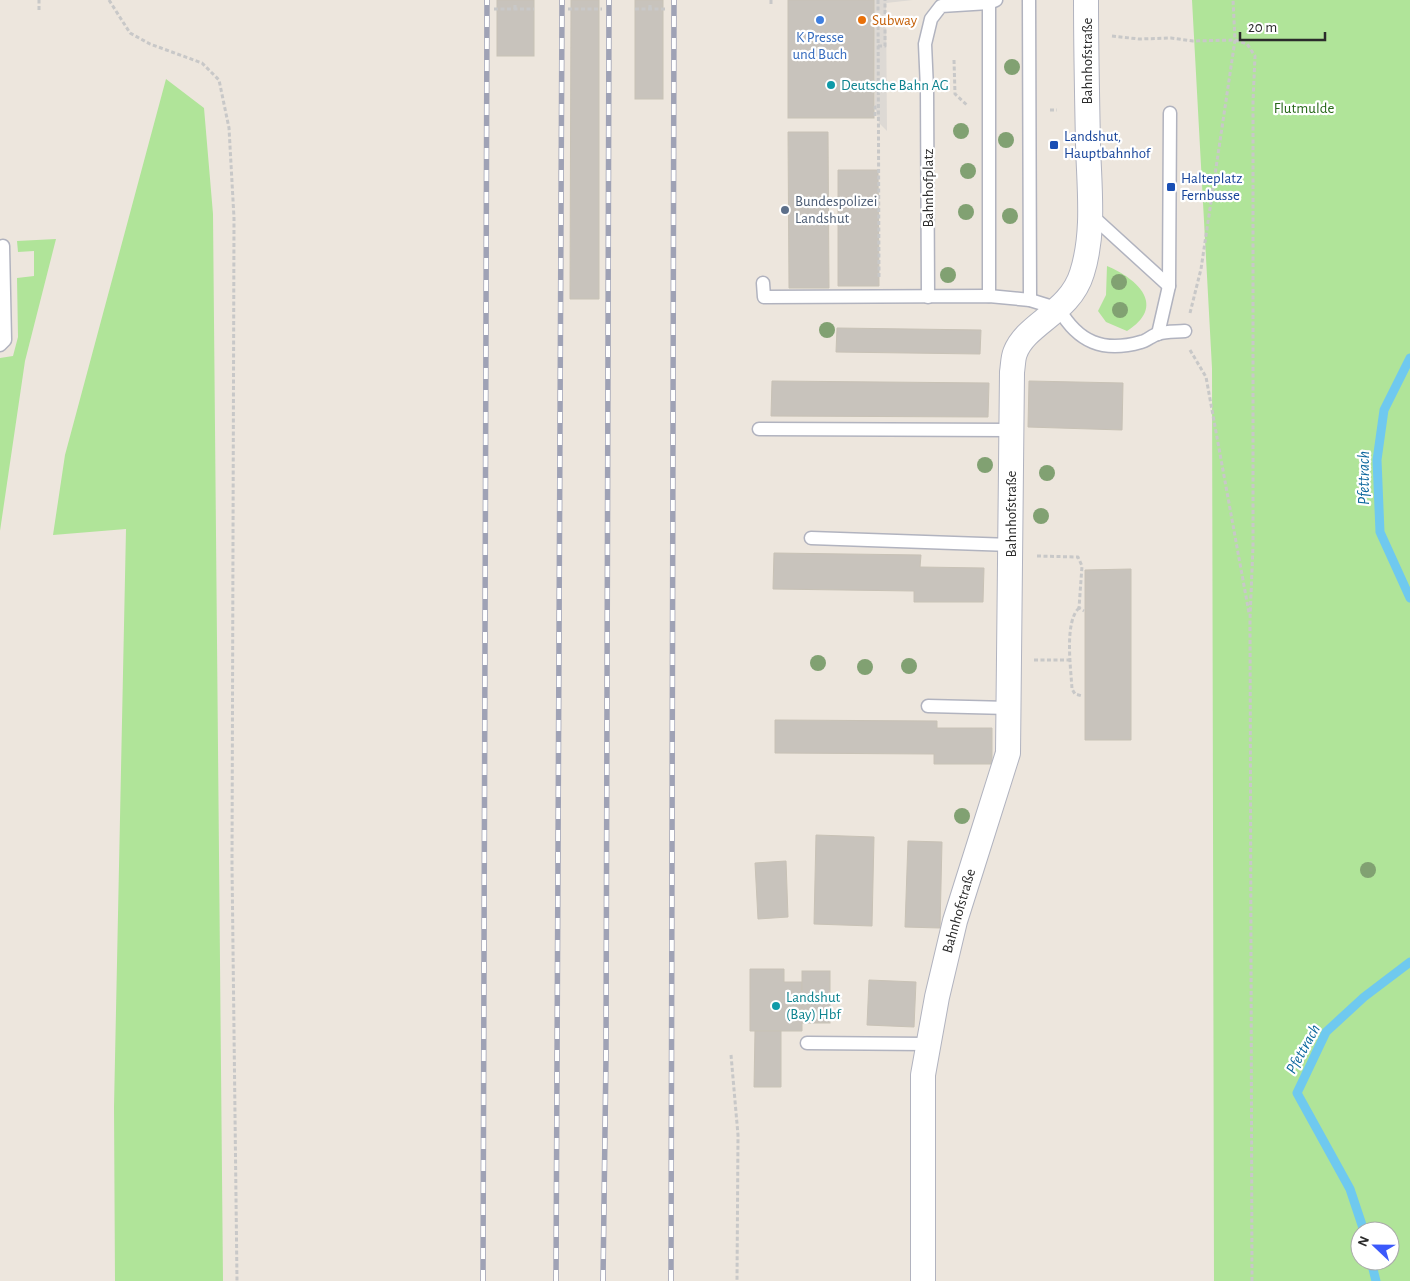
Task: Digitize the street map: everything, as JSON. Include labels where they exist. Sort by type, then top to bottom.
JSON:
[{"type":"street","name":"Bahnhofstraße","points":[[923,1281],[922,1075],[927,1044],[955,921],[1008,753],[1012,372],[1015,352],[1026,337],[1059,309],[1076,291],[1083,272],[1090,214],[1086,0]]},
{"type":"lane","points":[[1029,0],[1030,300]]},
{"type":"lane","points":[[989,296],[992,1]]},
{"type":"lane","name":"Bahnhofplatz","points":[[928,297],[925,44],[931,19],[941,6],[992,1]]},
{"type":"lane","points":[[1158,334],[1169,286],[1170,113]]},
{"type":"lane","points":[[1090,214],[1169,286]]},
{"type":"lane","points":[[0,345],[5,340],[3,246]]},
{"type":"lane","points":[[764,283],[764,297],[989,296],[1030,300],[1059,309],[1070,327],[1082,337],[1097,344],[1113,347],[1144,342],[1158,334],[1185,332]]},
{"type":"lane","points":[[759,429],[1012,430]]},
{"type":"lane","points":[[811,538],[1011,550]]},
{"type":"lane","points":[[928,706],[1009,708]]},
{"type":"lane","points":[[807,1043],[927,1044]]},
{"type":"path","points":[[39,0],[39,10]]},
{"type":"path","points":[[109,0],[130,33],[150,44],[202,63],[219,80],[229,128],[234,218],[232,865],[237,1281]]},
{"type":"path","points":[[771,0],[771,6]]},
{"type":"path","points":[[878,0],[880,297]]},
{"type":"path","points":[[878,46],[885,46],[885,0]]},
{"type":"path","points":[[1233,0],[1235,40],[1201,269],[1185,332],[1190,352],[1206,377],[1250,619]]},
{"type":"path","points":[[515,4],[515,9]]},
{"type":"path","points":[[584,4],[585,9]]},
{"type":"path","points":[[650,4],[650,9]]},
{"type":"path","points":[[568,9],[602,8]]},
{"type":"path","points":[[494,9],[534,9]]},
{"type":"path","points":[[634,9],[665,9]]},
{"type":"path","points":[[1171,38],[1193,41],[1235,40],[1247,44],[1255,56],[1253,120],[1253,546],[1250,619],[1252,1281]]},
{"type":"path","points":[[954,60],[955,94],[974,111]]},
{"type":"path","points":[[875,116],[875,107],[878,107]]},
{"type":"path","points":[[1011,550],[1078,557],[1082,566],[1079,608],[1073,613],[1070,631],[1072,689],[1075,694],[1082,696]]},
{"type":"path","points":[[1079,608],[1084,611]]},
{"type":"path","points":[[1009,660],[1071,660]]},
{"type":"path","points":[[731,1055],[738,1135],[738,1281]]},
{"type":"green space","name":"Flutmulde","points":[[1192,0],[1410,0],[1410,1281],[1214,1281],[1212,368]]},
{"type":"green space","points":[[166,79],[204,108],[213,214],[223,1281],[115,1281],[114,1107],[126,529],[53,535],[65,455]]},
{"type":"green space","points":[[56,239],[25,361],[0,531],[0,358],[13,356],[18,337],[17,278],[34,276],[34,251],[18,252],[17,241]]},
{"type":"green space","points":[[1107,266],[1129,278],[1144,294],[1145,312],[1139,322],[1127,331],[1106,322],[1098,311],[1106,295]]},
{"type":"shaded area","points":[[874,0],[913,0],[886,3],[887,131],[879,123],[875,107]]},
{"type":"building","points":[[497,0],[534,0],[534,56],[497,56]]},
{"type":"building","points":[[571,0],[599,0],[599,299],[570,299]]},
{"type":"building","points":[[635,0],[663,0],[663,99],[635,99]]},
{"type":"building","name":"Deutsche Bahn AG","points":[[788,0],[874,0],[874,118],[788,118]]},
{"type":"building","name":"Deutsche Bahn AG","points":[[788,132],[828,132],[829,288],[789,288]]},
{"type":"building","points":[[838,170],[878,170],[879,286],[838,286]]},
{"type":"building","points":[[837,328],[981,330],[980,354],[836,352]]},
{"type":"building","points":[[772,381],[989,383],[988,417],[771,416]]},
{"type":"building","points":[[1029,381],[1123,383],[1122,430],[1028,427]]},
{"type":"building","points":[[774,553],[921,555],[920,567],[984,568],[983,602],[914,602],[914,591],[773,589]]},
{"type":"building","points":[[1131,569],[1131,740],[1085,740],[1085,570]]},
{"type":"building","points":[[775,720],[937,721],[937,728],[992,728],[992,764],[934,764],[934,754],[775,753]]},
{"type":"building","points":[[816,835],[874,837],[872,926],[814,924]]},
{"type":"building","points":[[908,841],[942,842],[940,928],[905,927]]},
{"type":"building","points":[[786,861],[788,917],[758,919],[755,863]]},
{"type":"building","name":"Landshut (Bay) Hbf","points":[[750,969],[784,969],[784,982],[802,982],[802,1031],[750,1031]]},
{"type":"building","points":[[802,971],[830,971],[830,1023],[802,1023]]},
{"type":"building","points":[[869,980],[916,982],[914,1027],[867,1025]]},
{"type":"building","points":[[755,1031],[781,1031],[781,1087],[754,1087]]},
{"type":"waterway","name":"Pfettrach","points":[[1410,358],[1384,410],[1377,460],[1380,532],[1410,598]]},
{"type":"waterway","name":"Pfettrach","points":[[1361,1221],[1350,1189],[1297,1093],[1326,1032],[1364,997],[1410,962]]},
{"type":"waterway","name":"Pfettrach","points":[[1374,1271],[1376,1281]]},
{"type":"railway","points":[[483,1281],[487,0]]},
{"type":"railway","points":[[556,1281],[562,0]]},
{"type":"railway","points":[[603,1281],[606,1056],[609,0]]},
{"type":"railway","points":[[671,1281],[674,0]]},
{"type":"place","name":"K Presse und Buch","points":[[820,20]]},
{"type":"place","name":"Subway","points":[[862,20]]},
{"type":"place","name":"Deutsche Bahn AG","points":[[831,85]]},
{"type":"place","name":"Landshut, Hauptbahnhof","points":[[1054,145]]},
{"type":"place","name":"Halteplatz Fernbusse","points":[[1171,187]]},
{"type":"place","name":"Bundespolizei Landshut","points":[[785,210]]},
{"type":"place","name":"Landshut (Bay) Hbf","points":[[776,1006]]}]
